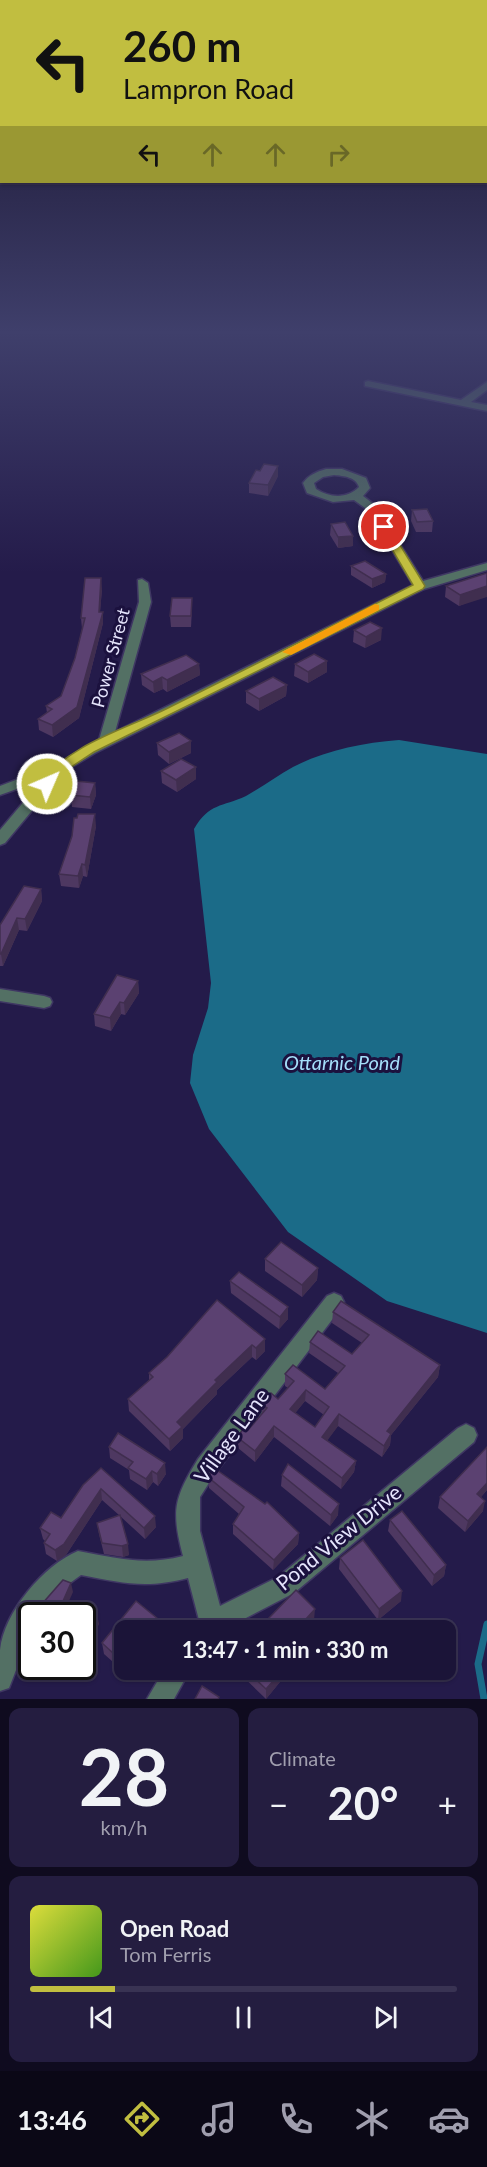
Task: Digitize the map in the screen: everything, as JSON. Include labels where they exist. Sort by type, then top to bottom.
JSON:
[{"type":"street","points":[[356,496],[365,486],[362,480],[353,475],[323,473],[308,483],[310,491],[324,497],[343,499],[356,496],[372,508],[420,586]]},
{"type":"street","points":[[0,791],[60,768],[106,741],[420,586],[487,566]]},
{"type":"street","name":"Power Street","points":[[106,741],[145,602],[142,583]]},
{"type":"street","points":[[0,840],[60,768]]},
{"type":"street","points":[[0,995],[44,1002]]},
{"type":"street","name":"Village Lane","points":[[208,1620],[188,1531],[189,1496],[206,1467],[334,1302]]},
{"type":"street","name":"Pond View Drive","points":[[222,1620],[286,1585],[466,1435]]},
{"type":"street","points":[[0,1679],[26,1612],[51,1583],[78,1563],[140,1574],[166,1572],[196,1564]]},
{"type":"street","points":[[160,1699],[172,1680]]},
{"type":"water","name":"Ottarnic Pond","points":[[399,740],[487,754],[487,1333],[387,1301],[288,1232],[209,1129],[190,1083],[193,1055],[208,1008],[211,983],[194,829],[205,814],[211,810],[246,796],[306,761],[344,748]]},
{"type":"building","points":[[264,464],[278,466],[268,485],[249,483],[256,470],[260,471]]},
{"type":"building","points":[[427,509],[433,521],[417,522],[412,510]]},
{"type":"building","points":[[345,522],[353,536],[338,537],[331,524]]},
{"type":"building","points":[[365,561],[386,574],[372,579],[351,566]]},
{"type":"building","points":[[487,573],[487,586],[460,595],[446,586]]},
{"type":"building","points":[[85,578],[101,578],[99,612],[103,612],[77,707],[52,725],[38,719],[52,709],[46,706],[61,696],[75,658],[85,618],[81,618]]},
{"type":"building","points":[[172,598],[192,598],[191,616],[170,616]]},
{"type":"building","points":[[370,622],[382,628],[366,637],[354,630]]},
{"type":"building","points":[[314,654],[327,661],[308,672],[295,664]]},
{"type":"building","points":[[186,655],[199,664],[167,680],[162,677],[153,682],[141,674]]},
{"type":"building","points":[[273,677],[287,685],[259,699],[246,691]]},
{"type":"building","points":[[179,733],[191,741],[169,752],[157,743]]},
{"type":"building","points":[[181,759],[196,767],[176,780],[161,771]]},
{"type":"building","points":[[76,781],[95,783],[90,797],[71,795]]},
{"type":"building","points":[[78,814],[95,814],[85,865],[82,864],[78,876],[59,874],[72,836],[74,818],[77,818]]},
{"type":"building","points":[[24,886],[41,889],[25,919],[17,918],[0,954],[0,925]]},
{"type":"building","points":[[117,975],[138,981],[124,1003],[120,1002],[110,1018],[94,1014]]},
{"type":"building","points":[[281,1242],[318,1268],[302,1285],[265,1259]]},
{"type":"building","points":[[239,1272],[288,1307],[280,1317],[230,1281]]},
{"type":"building","points":[[217,1300],[265,1339],[256,1348],[252,1345],[215,1380],[217,1382],[177,1422],[182,1427],[169,1439],[128,1399],[153,1377],[149,1373],[167,1357]]},
{"type":"building","points":[[341,1301],[440,1365],[387,1431],[391,1434],[384,1446],[339,1414],[322,1437],[356,1461],[342,1478],[274,1426],[255,1451],[237,1437],[244,1428],[248,1430],[267,1408],[262,1405],[271,1393],[278,1399],[294,1381],[285,1374],[293,1365],[325,1389],[345,1366],[310,1342],[318,1331],[352,1354],[369,1335],[333,1312]],"holes":[[[306,1390],[329,1407],[315,1427],[290,1409]]]},
{"type":"building","points":[[118,1433],[165,1463],[157,1474],[152,1471],[146,1479],[128,1468],[133,1462],[109,1447]]},
{"type":"building","points":[[487,1447],[487,1483],[477,1494],[485,1501],[468,1521],[440,1497]]},
{"type":"building","points":[[288,1464],[339,1504],[331,1515],[282,1475]]},
{"type":"building","points":[[101,1468],[155,1516],[144,1528],[101,1489],[64,1544],[55,1550],[44,1543],[50,1534],[40,1528],[51,1512],[61,1518],[83,1485]]},
{"type":"building","points":[[214,1468],[265,1504],[267,1502],[299,1533],[274,1560],[233,1524],[244,1507],[208,1477]]},
{"type":"building","points":[[402,1511],[446,1565],[434,1575],[390,1520]]},
{"type":"building","points":[[120,1515],[128,1544],[122,1546],[102,1543],[97,1523]]},
{"type":"building","points":[[363,1540],[402,1591],[379,1609],[340,1558]]},
{"type":"building","points":[[63,1580],[71,1583],[63,1601],[65,1602],[44,1602]]},
{"type":"building","points":[[296,1590],[315,1609],[305,1620],[268,1619]]},
{"type":"building","points":[[136,1601],[159,1620],[121,1620]]},
{"type":"building","points":[[114,1628],[114,1654],[102,1643]]},
{"type":"building","points":[[257,1680],[274,1680],[266,1689]]},
{"type":"building","points":[[202,1686],[219,1697],[218,1699],[195,1699]]},
{"type":"waterway","points":[[484,1699],[478,1664],[487,1624]]},
{"type":"slow traffic","points":[[287,652],[375,608]]},
{"type":"route","points":[[47,784],[60,768],[106,741],[147,723],[420,586],[384,527]]}]
